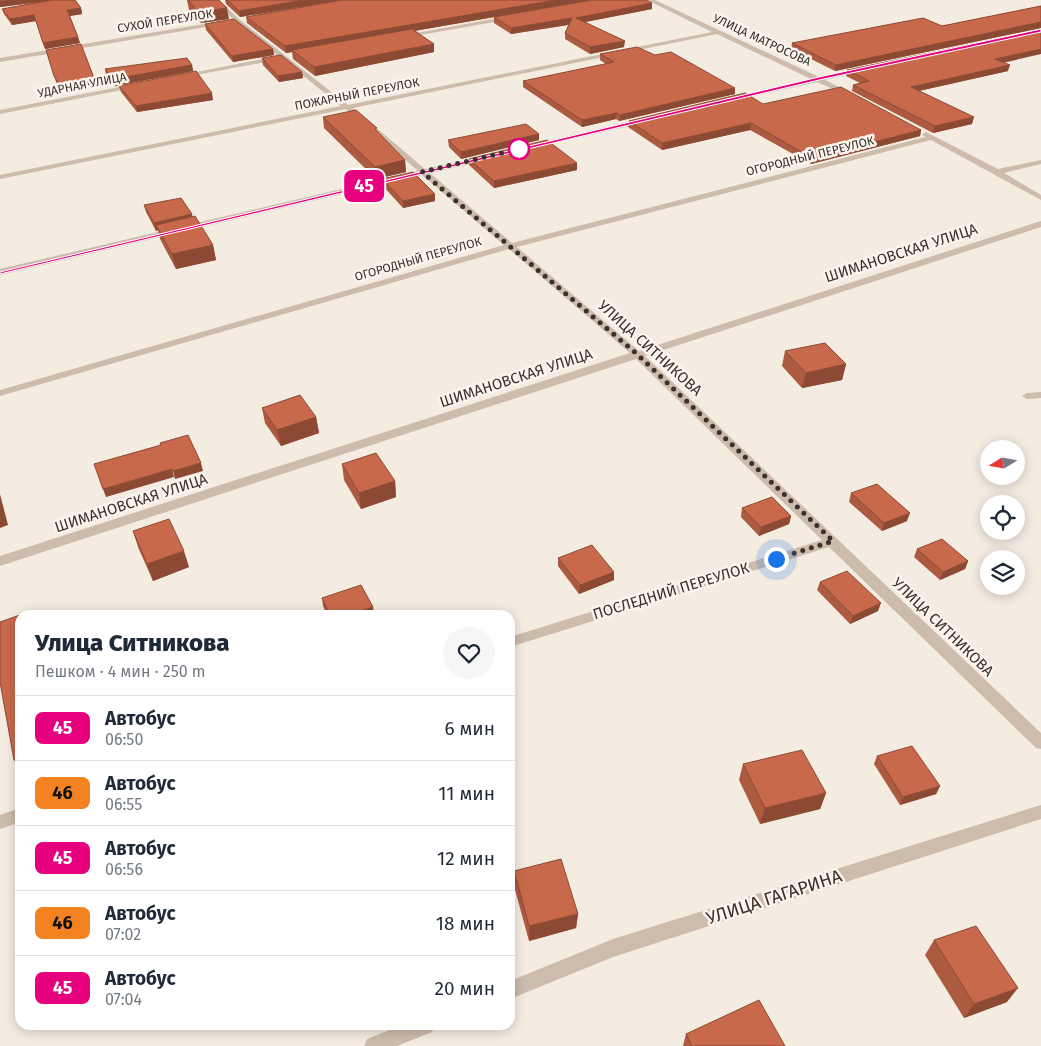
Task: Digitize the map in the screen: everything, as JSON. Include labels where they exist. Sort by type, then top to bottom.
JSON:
[{"type":"street","name":"УЛИЦА СИТНИКОВА","points":[[216,0],[288,56],[637,354],[1041,743]]},
{"type":"street","name":"УЛИЦА МАТРОСОВА","points":[[650,0],[819,78],[863,101]]},
{"type":"street","points":[[399,37],[515,17]]},
{"type":"street","name":"СУХОЙ ПЕРЕУЛОК","points":[[0,60],[242,20]]},
{"type":"street","name":"ПОЖАРНЫЙ ПЕРЕУЛОК","points":[[0,177],[719,32]]},
{"type":"street","points":[[176,78],[288,56]]},
{"type":"street","points":[[722,101],[877,66]]},
{"type":"street","name":"УДАРНАЯ УЛИЦА","points":[[0,112],[146,84]]},
{"type":"street","points":[[529,147],[655,117]]},
{"type":"street","points":[[916,128],[1041,198]]},
{"type":"street","name":"ОГОРОДНЫЙ ПЕРЕУЛОК","points":[[0,393],[511,246],[933,138]]},
{"type":"street","points":[[0,272],[490,156]]},
{"type":"street","points":[[997,172],[1041,162]]},
{"type":"street","name":"ШИМАНОВСКАЯ УЛИЦА","points":[[0,561],[1041,224]]},
{"type":"street","points":[[1027,396],[1041,395]]},
{"type":"street","name":"ПОСЛЕДНИЙ ПЕРЕУЛОК","points":[[515,640],[833,541]]},
{"type":"street","name":"УЛИЦА ГАГАРИНА","points":[[515,988],[613,948],[1041,812]]},
{"type":"street","points":[[0,822],[15,817]]},
{"type":"street","points":[[374,1046],[413,1030]]},
{"type":"building","points":[[52,0],[75,0],[81,8],[67,10],[78,37],[43,43],[34,15],[10,19],[2,9]]},
{"type":"building","points":[[188,0],[219,0],[227,8],[198,12]]},
{"type":"building","points":[[227,0],[304,0],[239,11]]},
{"type":"building","points":[[342,0],[556,0],[285,46],[246,17]]},
{"type":"building","points":[[592,0],[646,0],[652,3],[576,18],[625,41],[590,47],[565,33],[572,18],[511,28],[494,17]]},
{"type":"building","points":[[1041,6],[1041,22],[836,65],[792,43],[923,18],[942,26]]},
{"type":"building","points":[[234,19],[273,49],[232,56],[205,24]]},
{"type":"building","points":[[412,29],[434,44],[314,67],[292,50]]},
{"type":"building","points":[[1041,30],[1041,49],[995,59],[1010,65],[911,87],[974,117],[935,126],[853,85],[869,81],[847,70]]},
{"type":"building","points":[[81,44],[94,78],[59,84],[54,76],[46,50]]},
{"type":"building","points":[[637,47],[655,55],[671,52],[735,88],[620,115],[617,113],[582,120],[523,81],[614,62],[600,54]]},
{"type":"building","points":[[281,55],[302,72],[278,76],[262,58]]},
{"type":"building","points":[[187,58],[192,65],[114,79],[105,69]]},
{"type":"building","points":[[196,71],[212,93],[136,106],[119,86]]},
{"type":"building","points":[[841,87],[921,130],[812,158],[751,123],[662,143],[629,121],[745,93],[763,104]]},
{"type":"building","points":[[356,110],[377,128],[375,129],[405,160],[375,167],[323,117]]},
{"type":"building","points":[[526,124],[539,134],[461,152],[448,140]]},
{"type":"building","points":[[547,140],[577,163],[494,181],[469,159]]},
{"type":"building","points":[[413,172],[435,194],[403,201],[382,179]]},
{"type":"building","points":[[181,198],[192,214],[154,223],[144,205]]},
{"type":"building","points":[[195,216],[213,245],[172,254],[156,225]]},
{"type":"building","points":[[825,343],[846,364],[806,373],[785,351]]},
{"type":"building","points":[[300,395],[316,417],[277,430],[262,408]]},
{"type":"building","points":[[188,435],[201,463],[173,471],[172,469],[103,489],[94,464],[161,445],[160,443]]},
{"type":"building","points":[[376,453],[395,481],[359,493],[342,464]]},
{"type":"building","points":[[877,484],[910,513],[884,523],[851,493]]},
{"type":"building","points":[[772,497],[791,516],[761,527],[742,508]]},
{"type":"building","points":[[169,519],[184,551],[147,564],[133,531]]},
{"type":"building","points":[[942,539],[968,561],[943,572],[917,549]]},
{"type":"building","points":[[592,545],[614,572],[580,585],[558,558]]},
{"type":"building","points":[[847,571],[881,603],[853,616],[820,582]]},
{"type":"building","points":[[361,585],[373,607],[364,610],[328,610],[322,598]]},
{"type":"building","points":[[15,617],[14,760],[0,682],[0,622]]},
{"type":"building","points":[[912,746],[940,786],[903,797],[877,756]]},
{"type":"building","points":[[802,750],[826,793],[765,808],[743,764]]},
{"type":"building","points":[[561,859],[578,914],[529,926],[515,871]]},
{"type":"building","points":[[976,926],[1018,988],[974,1004],[934,940]]},
{"type":"building","points":[[759,1000],[785,1046],[692,1046],[686,1034]]},
{"type":"bus line","name":"45","points":[[0,272],[819,78],[1041,30]]},
{"type":"route","points":[[519,149],[422,172],[637,354],[833,541],[776,559]]}]
